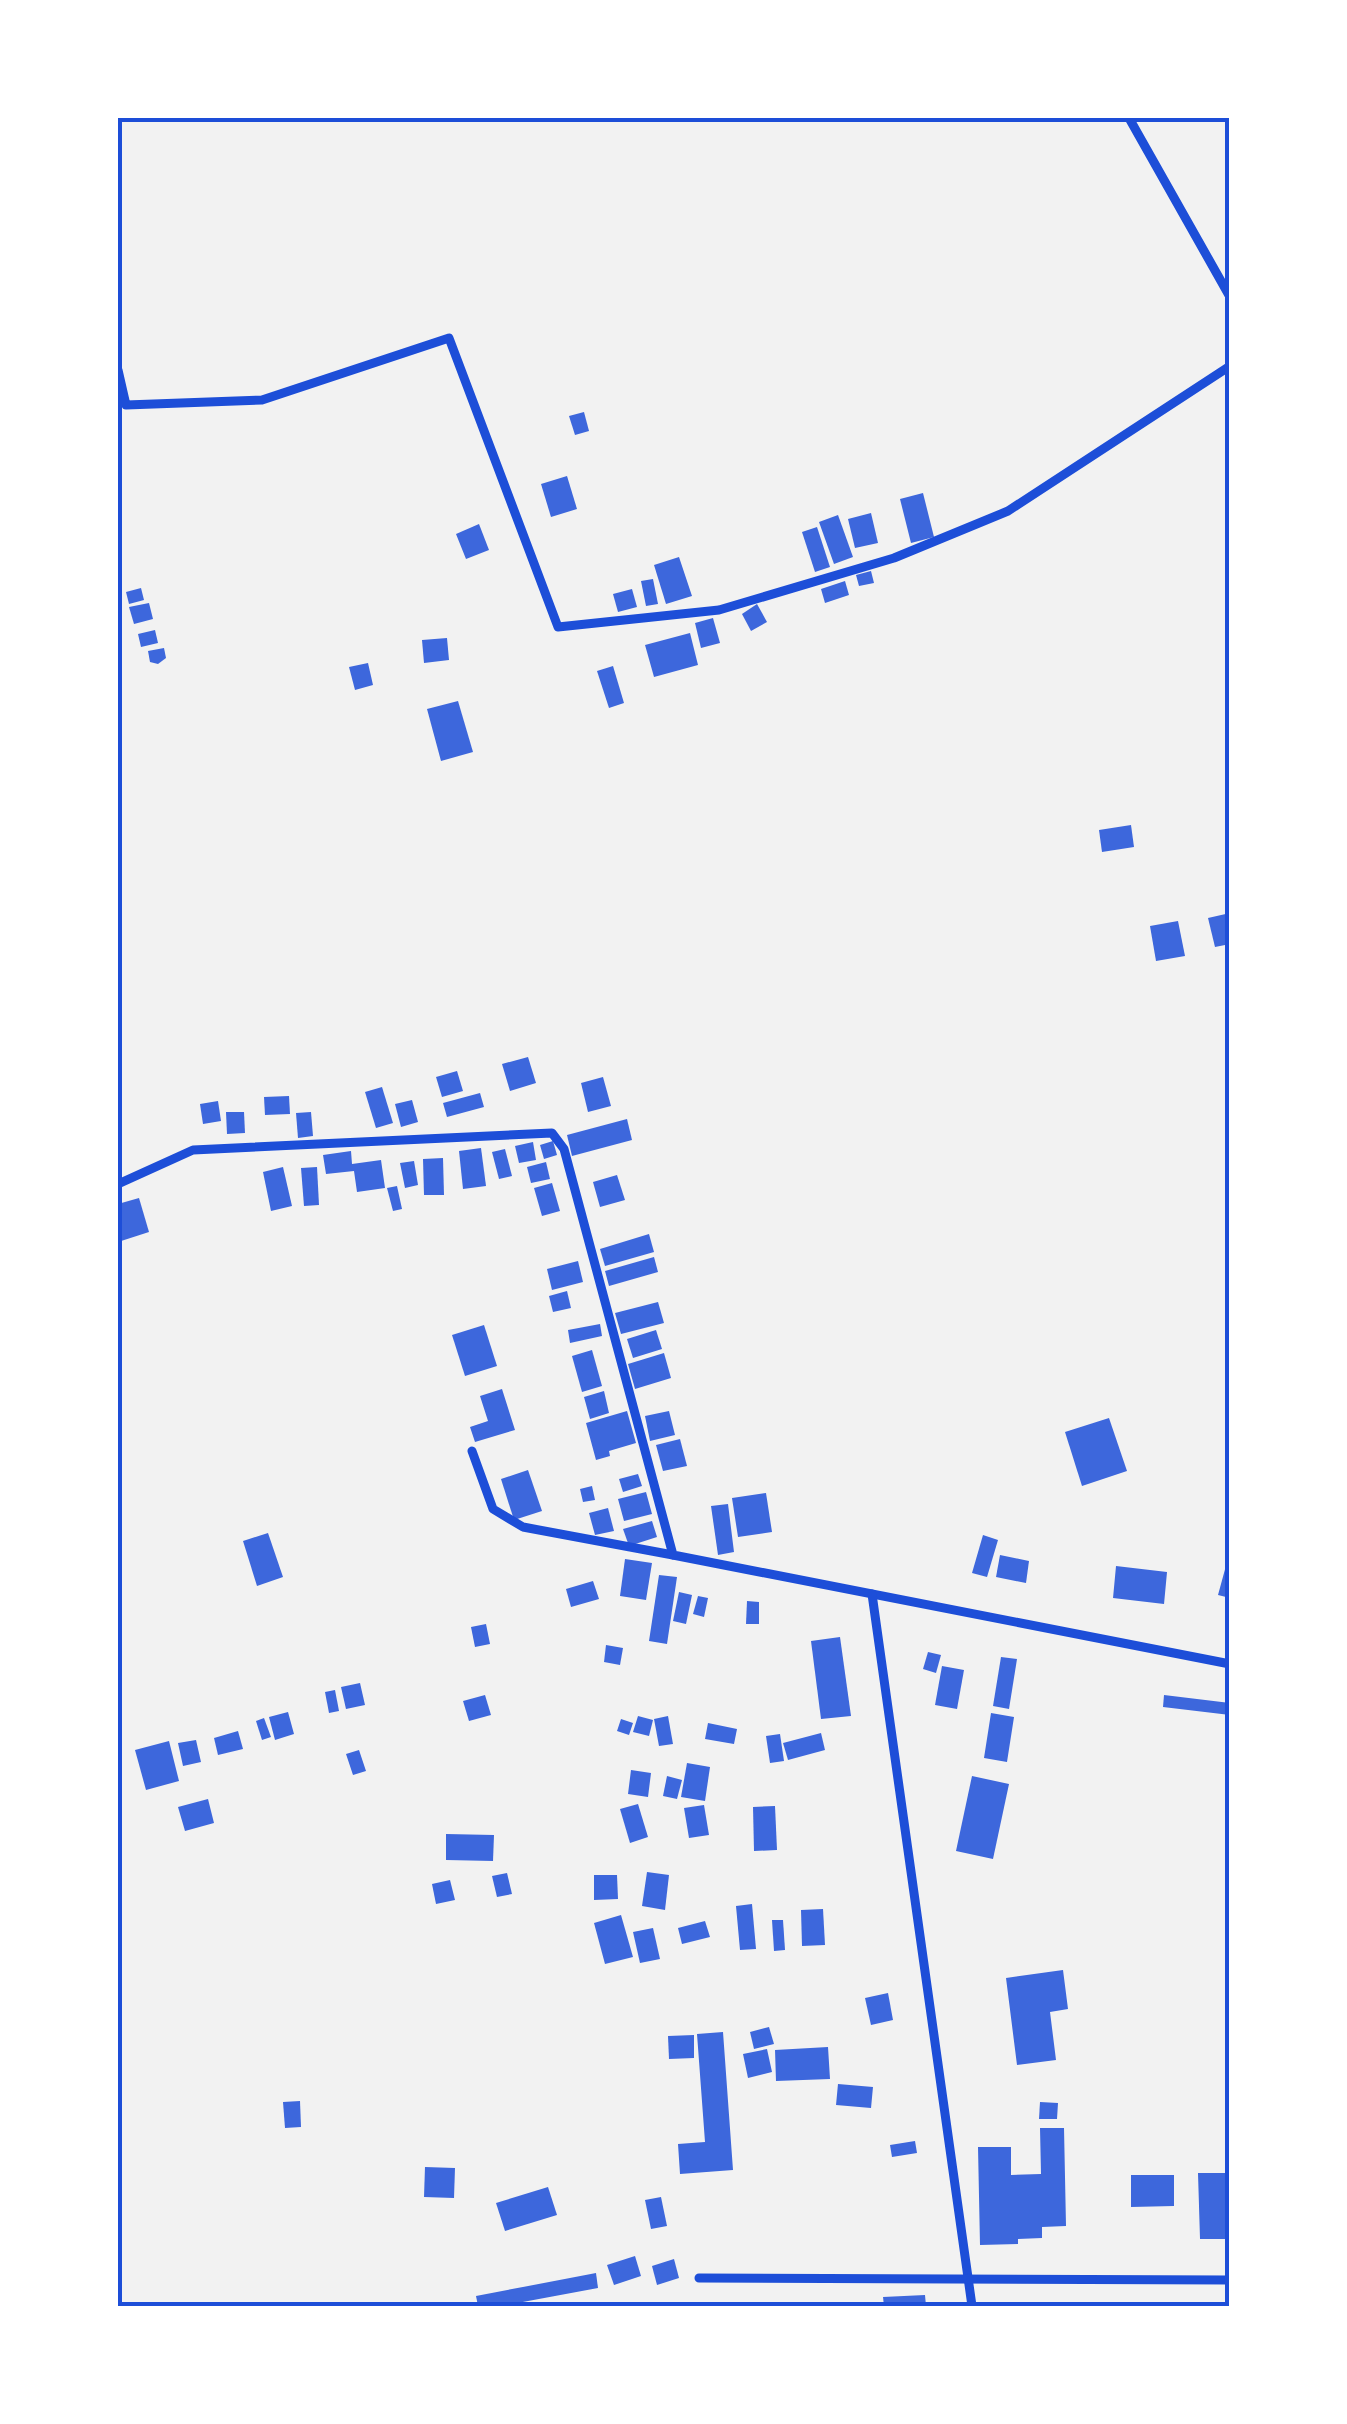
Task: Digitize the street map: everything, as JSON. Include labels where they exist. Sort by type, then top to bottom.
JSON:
[{"type":"street","points":[[1129,118],[1230,297]]},
{"type":"street","points":[[118,370],[126,405],[262,400],[448,338],[558,628],[719,610],[894,558],[1008,510],[1230,366]]},
{"type":"street","points":[[118,1184],[193,1150],[552,1133],[564,1149],[673,1555]]},
{"type":"street","points":[[472,1451],[494,1508],[523,1528],[1230,1664]]},
{"type":"street","points":[[872,1594],[972,2306]]},
{"type":"street","points":[[699,2278],[968,2276],[1230,2280]]},
{"type":"building","points":[[584,412],[589,431],[575,435],[569,416]]},
{"type":"building","points":[[567,476],[577,509],[551,517],[541,484]]},
{"type":"building","points":[[923,493],[934,537],[911,543],[900,499]]},
{"type":"building","points":[[871,513],[878,543],[855,548],[848,519]]},
{"type":"building","points":[[838,515],[853,557],[834,564],[819,522]]},
{"type":"building","points":[[479,524],[489,550],[466,559],[456,534]]},
{"type":"building","points":[[817,527],[830,567],[815,572],[802,532]]},
{"type":"building","points":[[679,557],[692,596],[666,604],[654,565]]},
{"type":"building","points":[[871,571],[874,583],[859,586],[856,575]]},
{"type":"building","points":[[653,579],[658,604],[646,606],[641,581]]},
{"type":"building","points":[[845,581],[849,595],[825,603],[821,589]]},
{"type":"building","points":[[141,588],[144,600],[129,604],[126,592]]},
{"type":"building","points":[[632,589],[637,607],[618,612],[613,594]]},
{"type":"building","points":[[149,603],[153,619],[134,624],[129,607]]},
{"type":"building","points":[[757,604],[767,622],[751,631],[742,614]]},
{"type":"building","points":[[713,618],[720,643],[701,648],[695,623]]},
{"type":"building","points":[[155,630],[158,643],[141,647],[138,634]]},
{"type":"building","points":[[690,633],[698,665],[654,677],[645,645]]},
{"type":"building","points":[[447,638],[449,660],[424,663],[422,640]]},
{"type":"building","points":[[164,648],[166,658],[158,664],[150,662],[148,651]]},
{"type":"building","points":[[368,663],[373,685],[355,690],[349,667]]},
{"type":"building","points":[[613,666],[624,703],[609,708],[597,671]]},
{"type":"building","points":[[458,701],[473,752],[441,761],[427,709]]},
{"type":"building","points":[[1131,825],[1134,847],[1102,852],[1099,830]]},
{"type":"building","points":[[1230,913],[1230,944],[1215,947],[1208,918]]},
{"type":"building","points":[[1178,921],[1185,956],[1156,961],[1150,926]]},
{"type":"building","points":[[528,1057],[536,1083],[510,1091],[502,1064]]},
{"type":"building","points":[[457,1071],[463,1091],[442,1097],[436,1077]]},
{"type":"building","points":[[603,1077],[611,1106],[588,1112],[581,1083]]},
{"type":"building","points":[[382,1087],[393,1123],[376,1128],[365,1092]]},
{"type":"building","points":[[480,1093],[484,1107],[447,1117],[443,1103]]},
{"type":"building","points":[[289,1096],[290,1114],[265,1115],[264,1097]]},
{"type":"building","points":[[412,1100],[418,1122],[401,1127],[395,1104]]},
{"type":"building","points":[[218,1101],[221,1121],[203,1124],[200,1104]]},
{"type":"building","points":[[226,1112],[244,1112],[245,1133],[227,1134]]},
{"type":"building","points":[[311,1112],[313,1136],[298,1138],[296,1113]]},
{"type":"building","points":[[627,1119],[632,1140],[572,1156],[567,1135]]},
{"type":"building","points":[[553,1141],[557,1155],[544,1159],[540,1145]]},
{"type":"building","points":[[533,1142],[536,1160],[519,1163],[515,1146]]},
{"type":"building","points":[[481,1148],[486,1186],[463,1189],[459,1151]]},
{"type":"building","points":[[505,1149],[512,1176],[499,1179],[492,1152]]},
{"type":"building","points":[[351,1151],[352,1164],[381,1160],[385,1188],[357,1192],[354,1171],[326,1174],[323,1155]]},
{"type":"building","points":[[443,1158],[444,1195],[424,1195],[423,1159]]},
{"type":"building","points":[[414,1161],[418,1185],[405,1188],[400,1163]]},
{"type":"building","points":[[546,1162],[550,1179],[531,1183],[527,1167]]},
{"type":"building","points":[[283,1167],[292,1206],[271,1211],[263,1172]]},
{"type":"building","points":[[317,1167],[319,1205],[304,1206],[301,1168]]},
{"type":"building","points":[[617,1175],[625,1200],[600,1207],[593,1182]]},
{"type":"building","points":[[552,1183],[560,1211],[542,1216],[534,1188]]},
{"type":"building","points":[[397,1186],[402,1209],[393,1211],[387,1188]]},
{"type":"building","points":[[139,1198],[149,1232],[118,1242],[118,1204]]},
{"type":"building","points":[[649,1234],[654,1252],[605,1266],[600,1249]]},
{"type":"building","points":[[654,1257],[658,1272],[609,1286],[605,1271]]},
{"type":"building","points":[[578,1261],[583,1282],[552,1290],[547,1269]]},
{"type":"building","points":[[567,1291],[571,1308],[553,1312],[549,1296]]},
{"type":"building","points":[[658,1302],[664,1323],[621,1334],[615,1313]]},
{"type":"building","points":[[600,1324],[602,1336],[570,1343],[568,1330]]},
{"type":"building","points":[[484,1325],[497,1366],[465,1376],[452,1335]]},
{"type":"building","points":[[656,1330],[662,1349],[633,1358],[627,1339]]},
{"type":"building","points":[[592,1350],[602,1386],[582,1392],[572,1356]]},
{"type":"building","points":[[664,1353],[671,1378],[635,1389],[628,1364]]},
{"type":"building","points":[[502,1389],[515,1430],[475,1442],[470,1427],[488,1421],[480,1396]]},
{"type":"building","points":[[604,1391],[609,1413],[590,1419],[584,1397]]},
{"type":"building","points":[[627,1411],[636,1443],[609,1451],[610,1456],[596,1460],[586,1423]]},
{"type":"building","points":[[669,1411],[675,1435],[650,1441],[645,1416]]},
{"type":"building","points":[[1109,1418],[1127,1471],[1082,1486],[1065,1432]]},
{"type":"building","points":[[680,1439],[687,1466],[663,1471],[656,1445]]},
{"type":"building","points":[[528,1470],[542,1511],[514,1520],[501,1479]]},
{"type":"building","points":[[638,1474],[642,1486],[623,1492],[619,1479]]},
{"type":"building","points":[[592,1486],[595,1500],[583,1502],[580,1489]]},
{"type":"building","points":[[646,1492],[652,1514],[624,1521],[618,1499]]},
{"type":"building","points":[[766,1493],[772,1532],[738,1537],[732,1498]]},
{"type":"building","points":[[728,1504],[734,1552],[718,1555],[711,1506]]},
{"type":"building","points":[[608,1508],[614,1531],[595,1535],[589,1513]]},
{"type":"building","points":[[652,1521],[657,1537],[629,1546],[623,1529]]},
{"type":"building","points":[[268,1533],[283,1577],[257,1586],[243,1541]]},
{"type":"building","points":[[983,1535],[998,1540],[987,1577],[972,1573]]},
{"type":"building","points":[[1230,1551],[1230,1598],[1218,1595]]},
{"type":"building","points":[[1000,1555],[1029,1561],[1026,1583],[996,1577]]},
{"type":"building","points":[[625,1559],[652,1563],[646,1600],[620,1596]]},
{"type":"building","points":[[1116,1566],[1167,1572],[1164,1604],[1113,1598]]},
{"type":"building","points":[[659,1575],[677,1577],[667,1644],[649,1641]]},
{"type":"building","points":[[593,1581],[599,1599],[571,1607],[566,1589]]},
{"type":"building","points":[[679,1592],[692,1595],[686,1624],[673,1621]]},
{"type":"building","points":[[698,1596],[708,1598],[704,1617],[693,1614]]},
{"type":"building","points":[[747,1601],[759,1602],[759,1624],[746,1624]]},
{"type":"building","points":[[486,1624],[490,1644],[475,1647],[471,1627]]},
{"type":"building","points":[[840,1637],[851,1716],[821,1719],[811,1641]]},
{"type":"building","points":[[606,1645],[623,1648],[620,1665],[604,1662]]},
{"type":"building","points":[[928,1652],[941,1655],[936,1673],[923,1669]]},
{"type":"building","points":[[1001,1657],[1017,1659],[1009,1709],[993,1706]]},
{"type":"building","points":[[942,1666],[964,1670],[957,1709],[935,1705]]},
{"type":"building","points":[[360,1683],[365,1705],[346,1709],[341,1687]]},
{"type":"building","points":[[335,1690],[339,1711],[329,1713],[325,1692]]},
{"type":"building","points":[[485,1695],[491,1715],[469,1721],[463,1701]]},
{"type":"building","points":[[1164,1695],[1230,1703],[1230,1715],[1163,1707]]},
{"type":"building","points":[[288,1712],[294,1734],[275,1740],[269,1717]]},
{"type":"building","points":[[991,1713],[1014,1717],[1007,1762],[984,1758]]},
{"type":"building","points":[[638,1716],[653,1720],[649,1736],[633,1732]]},
{"type":"building","points":[[668,1716],[673,1744],[659,1746],[654,1719]]},
{"type":"building","points":[[264,1718],[271,1737],[262,1740],[256,1721]]},
{"type":"building","points":[[621,1719],[633,1723],[629,1735],[617,1731]]},
{"type":"building","points":[[708,1723],[737,1729],[734,1744],[705,1739]]},
{"type":"building","points":[[238,1731],[243,1749],[218,1755],[214,1738]]},
{"type":"building","points":[[821,1733],[825,1750],[788,1760],[783,1743]]},
{"type":"building","points":[[780,1734],[784,1761],[770,1763],[766,1736]]},
{"type":"building","points":[[196,1740],[201,1762],[183,1766],[178,1743]]},
{"type":"building","points":[[169,1741],[179,1781],[146,1790],[135,1750]]},
{"type":"building","points":[[359,1750],[366,1771],[353,1775],[346,1754]]},
{"type":"building","points":[[687,1763],[710,1767],[705,1801],[681,1797]]},
{"type":"building","points":[[631,1770],[651,1773],[648,1797],[628,1794]]},
{"type":"building","points":[[667,1776],[682,1780],[677,1799],[663,1796]]},
{"type":"building","points":[[972,1776],[1009,1784],[993,1859],[956,1851]]},
{"type":"building","points":[[208,1799],[214,1823],[185,1831],[178,1807]]},
{"type":"building","points":[[638,1804],[648,1837],[630,1843],[620,1809]]},
{"type":"building","points":[[704,1805],[709,1835],[689,1838],[684,1808]]},
{"type":"building","points":[[775,1806],[777,1850],[754,1851],[753,1807]]},
{"type":"building","points":[[446,1834],[494,1835],[493,1861],[446,1860]]},
{"type":"building","points":[[647,1872],[669,1875],[665,1910],[642,1906]]},
{"type":"building","points":[[507,1873],[512,1894],[497,1897],[492,1876]]},
{"type":"building","points":[[594,1875],[617,1875],[618,1899],[594,1900]]},
{"type":"building","points":[[450,1880],[455,1900],[436,1904],[432,1884]]},
{"type":"building","points":[[752,1904],[756,1949],[740,1950],[736,1906]]},
{"type":"building","points":[[823,1909],[825,1945],[802,1946],[801,1910]]},
{"type":"building","points":[[621,1915],[633,1957],[605,1964],[594,1923]]},
{"type":"building","points":[[772,1920],[783,1920],[785,1950],[774,1951]]},
{"type":"building","points":[[705,1921],[710,1937],[682,1944],[678,1928]]},
{"type":"building","points":[[653,1928],[660,1959],[640,1963],[633,1932]]},
{"type":"building","points":[[1063,1970],[1068,2009],[1050,2012],[1056,2060],[1017,2065],[1006,1978]]},
{"type":"building","points":[[888,1993],[893,2020],[871,2025],[865,1998]]},
{"type":"building","points":[[769,2027],[774,2044],[754,2049],[750,2032]]},
{"type":"building","points":[[723,2032],[733,2170],[680,2174],[678,2144],[705,2142],[697,2034]]},
{"type":"building","points":[[694,2035],[694,2058],[669,2059],[668,2036]]},
{"type":"building","points":[[828,2047],[830,2079],[776,2081],[775,2050]]},
{"type":"building","points":[[767,2049],[772,2072],[748,2078],[743,2054]]},
{"type":"building","points":[[838,2084],[873,2087],[871,2108],[836,2105]]},
{"type":"building","points":[[300,2101],[301,2127],[285,2128],[283,2102]]},
{"type":"building","points":[[1040,2102],[1058,2103],[1057,2119],[1039,2119]]},
{"type":"building","points":[[1040,2128],[1064,2128],[1066,2226],[1042,2227],[1042,2238],[1018,2239],[1018,2244],[980,2245],[978,2147],[1011,2147],[1011,2175],[1041,2174]]},
{"type":"building","points":[[915,2141],[917,2153],[892,2157],[890,2145]]},
{"type":"building","points":[[425,2167],[455,2168],[454,2198],[424,2197]]},
{"type":"building","points":[[1198,2173],[1225,2173],[1227,2239],[1200,2239]]},
{"type":"building","points":[[1131,2175],[1174,2175],[1174,2206],[1131,2207]]},
{"type":"building","points":[[548,2187],[557,2215],[505,2231],[496,2203]]},
{"type":"building","points":[[661,2197],[667,2226],[651,2229],[645,2200]]},
{"type":"building","points":[[635,2256],[641,2276],[614,2285],[607,2265]]},
{"type":"building","points":[[674,2259],[679,2278],[657,2285],[652,2266]]},
{"type":"building","points":[[596,2273],[598,2288],[501,2306],[478,2306],[476,2296]]},
{"type":"building","points":[[925,2295],[926,2306],[884,2306],[883,2297]]}]
